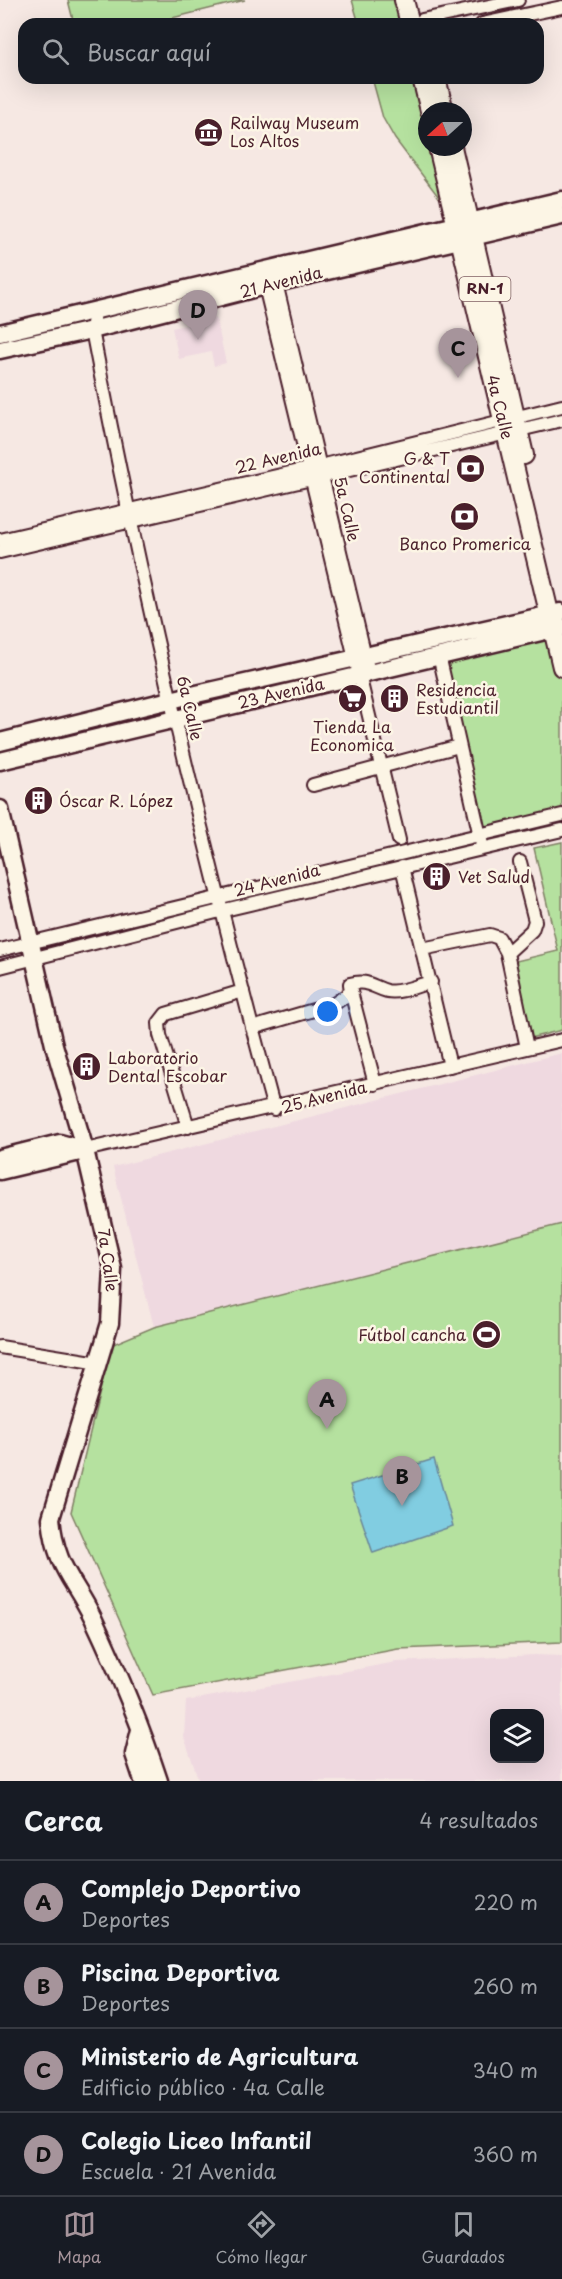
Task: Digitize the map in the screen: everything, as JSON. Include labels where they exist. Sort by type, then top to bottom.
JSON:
[{"type":"main road","points":[[404,0],[415,18]]},
{"type":"main road","points":[[417,0],[418,18]]},
{"type":"main road","points":[[423,84],[428,102]]},
{"type":"main road","points":[[437,84],[442,102]]},
{"type":"main road","name":"4a Calle","points":[[441,156],[464,231],[559,619],[562,667]]},
{"type":"main road","name":"4a Calle","points":[[453,156],[464,231]]},
{"type":"street","points":[[440,18],[518,0]]},
{"type":"street","points":[[510,18],[562,7]]},
{"type":"street","name":"21 Avenida","points":[[0,350],[92,330],[270,284],[464,231],[562,200]]},
{"type":"street","name":"21 Avenida","points":[[0,333],[464,231],[562,216]]},
{"type":"street","name":"5a Calle","points":[[270,284],[362,665],[399,840]]},
{"type":"street","name":"6a Calle","points":[[95,312],[92,330],[128,516],[220,911],[274,1109]]},
{"type":"street","name":"22 Avenida","points":[[511,426],[562,406]]},
{"type":"street","name":"22 Avenida","points":[[0,552],[128,516],[315,472],[511,426],[562,420]]},
{"type":"street","name":"22 Avenida","points":[[0,540],[128,516]]},
{"type":"street","name":"23 Avenida","points":[[0,742],[170,700],[362,665],[439,655],[559,619]]},
{"type":"street","name":"23 Avenida","points":[[0,761],[175,717],[362,665],[559,619]]},
{"type":"street","points":[[439,655],[481,843]]},
{"type":"street","points":[[313,785],[459,746]]},
{"type":"street","name":"7a Calle","points":[[0,809],[54,1046],[85,1150],[113,1269],[110,1323],[51,1518],[53,1544],[60,1564],[80,1594],[114,1662],[159,1781]]},
{"type":"street","name":"24 Avenida","points":[[0,950],[32,950],[220,911],[402,867],[562,815]]},
{"type":"street","name":"24 Avenida","points":[[0,967],[32,950],[217,897],[402,852],[481,843],[562,830]]},
{"type":"street","points":[[507,953],[532,930],[535,921],[520,862]]},
{"type":"street","points":[[402,867],[450,1066]]},
{"type":"street","points":[[422,949],[490,935],[499,938],[507,953],[527,1048]]},
{"type":"street","points":[[375,1084],[350,984],[369,982],[389,992],[431,982]]},
{"type":"street","points":[[188,1127],[160,1035],[159,1023],[166,1014],[243,991]]},
{"type":"street","points":[[252,1028],[334,1004],[351,992]]},
{"type":"street","name":"25 Avenida","points":[[0,1171],[274,1109],[562,1040]]},
{"type":"street","name":"25 Avenida","points":[[0,1158],[60,1143],[85,1150]]},
{"type":"street","points":[[0,1347],[99,1363]]},
{"type":"street","name":"7a Calle","points":[[140,1730],[134,1754],[143,1781]]},
{"type":"shaded area","points":[[216,318],[226,363],[214,366],[211,352],[179,359],[172,328]]},
{"type":"shaded area","points":[[562,1053],[562,1224],[154,1327],[113,1167]]},
{"type":"shaded area","points":[[535,1655],[562,1656],[562,1781],[199,1781],[184,1737],[186,1701],[396,1662]]},
{"type":"green space","points":[[68,0],[245,0],[172,18],[72,18]]},
{"type":"green space","points":[[352,0],[395,0],[400,18],[357,18]]},
{"type":"green space","points":[[374,84],[415,84],[419,102],[418,156],[431,156],[441,200],[395,139],[383,118]]},
{"type":"green space","points":[[554,629],[562,667],[562,814],[481,834],[441,655]]},
{"type":"green space","points":[[562,842],[562,1030],[530,1038],[512,962],[558,951],[534,848]]},
{"type":"green space","points":[[562,1224],[562,1642],[398,1649],[153,1695],[71,1512],[111,1345],[154,1327]]},
{"type":"water","points":[[434,1459],[453,1526],[373,1553],[350,1485]]},
{"type":"place","name":"Railway Museum Los Altos","points":[[209,132]]},
{"type":"place","name":"Colegio Liceo Infantil","points":[[198,340]]},
{"type":"place","name":"Ministerio de Agricultura","points":[[458,378]]},
{"type":"place","name":"G & T Continental","points":[[471,468]]},
{"type":"place","name":"Banco Promerica","points":[[465,516]]},
{"type":"place","name":"Tienda La Economica","points":[[352,699]]},
{"type":"place","name":"Residencia Estudiantil","points":[[395,699]]},
{"type":"place","name":"Óscar R. López","points":[[38,801]]},
{"type":"place","name":"Vet Salud","points":[[437,877]]},
{"type":"place","name":"Laboratorio Dental Escobar","points":[[87,1067]]},
{"type":"place","name":"Fútbol cancha","points":[[487,1335]]},
{"type":"place","name":"Complejo Deportivo","points":[[327,1429]]},
{"type":"place","name":"Piscina Deportiva","points":[[402,1506]]}]
